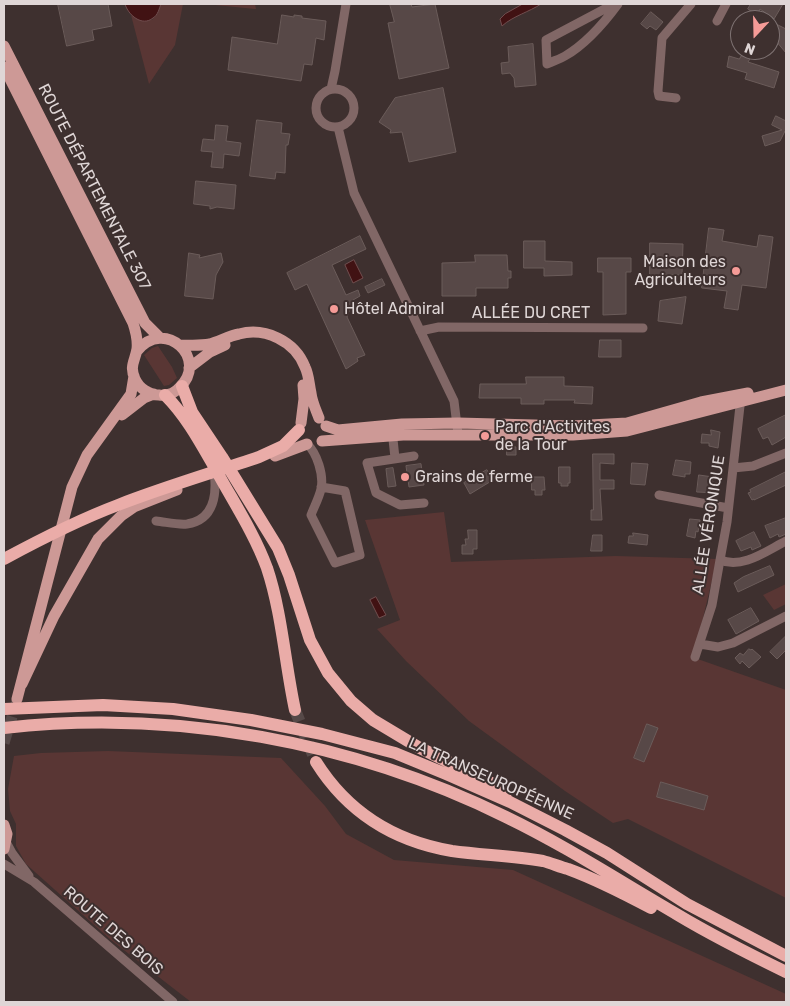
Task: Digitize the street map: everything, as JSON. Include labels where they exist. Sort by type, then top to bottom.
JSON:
[{"type":"highway","points":[[182,386],[192,412],[278,548],[289,575],[310,640],[328,673],[350,701],[373,720],[418,747],[493,784],[510,802]]},
{"type":"highway","points":[[159,395],[177,407],[189,423],[252,531],[267,569],[276,602],[295,710]]},
{"type":"highway","points":[[4,560],[83,519],[151,493],[191,483],[260,459],[283,446],[300,427]]},
{"type":"highway","name":"LA TRANSEUROPÉENNE","points":[[4,709],[49,706],[112,706],[173,709],[251,720],[322,734],[395,753],[510,802],[598,848],[687,904],[786,956]]},
{"type":"highway","name":"LA TRANSEUROPÉENNE","points":[[4,728],[37,724],[89,722],[145,723],[291,742],[404,774],[506,817],[606,871],[740,950],[786,972]]},
{"type":"highway","points":[[316,762],[341,796],[357,811],[390,832],[404,838],[427,846],[452,851],[544,861],[601,881],[656,910],[680,916]]},
{"type":"main road","name":"ROUTE DÉPARTEMENTALE 307","points":[[4,46],[145,323],[160,338]]},
{"type":"main road","name":"ROUTE DÉPARTEMENTALE 307","points":[[4,67],[126,308],[137,338],[137,351]]},
{"type":"main road","points":[[179,345],[199,346],[251,332],[261,332],[285,341],[300,356],[305,366],[312,399],[327,434],[316,443]]},
{"type":"main road","points":[[107,428],[146,397],[159,395],[171,393],[182,386],[187,378],[189,368],[187,355],[174,341],[160,338],[147,342],[137,351],[132,363],[134,376],[139,386],[159,395]]},
{"type":"main road","points":[[189,368],[210,352],[228,344],[260,339],[272,342],[292,357],[300,372],[304,399],[300,427],[302,440],[316,443]]},
{"type":"main road","points":[[18,699],[72,487],[87,455],[131,394],[134,376]]},
{"type":"main road","points":[[300,427],[311,417],[338,430],[458,428],[573,435],[627,431],[786,385]]},
{"type":"main road","points":[[741,398],[786,390]]},
{"type":"main road","points":[[260,459],[316,443],[392,430]]},
{"type":"main road","points":[[22,684],[54,616],[98,539],[121,516],[134,507],[191,483]]},
{"type":"main road","points":[[4,824],[7,834],[5,846]]},
{"type":"street","points":[[331,89],[346,4]]},
{"type":"street","points":[[614,4],[546,40],[547,64],[565,56],[581,44],[618,4]]},
{"type":"street","points":[[676,98],[663,98],[659,96],[662,38],[691,4]]},
{"type":"street","points":[[717,21],[726,4]]},
{"type":"street","points":[[331,89],[337,89],[348,94],[354,105],[354,111],[348,122],[338,127],[332,127],[321,122],[316,111],[317,100],[331,89]]},
{"type":"street","points":[[338,127],[354,193],[454,401],[458,428]]},
{"type":"street","name":"ALLÉE DU CRET","points":[[420,331],[439,327],[643,328]]},
{"type":"street","name":"ALLÉE VÉRONIQUE","points":[[695,657],[712,605],[720,560],[741,398]]},
{"type":"street","points":[[392,430],[395,458]]},
{"type":"street","points":[[316,443],[312,449],[316,456],[321,476],[321,487],[311,515],[335,563],[360,555],[345,491],[321,487]]},
{"type":"street","points":[[733,468],[753,466],[786,453]]},
{"type":"street","points":[[414,456],[367,463],[376,493],[400,505],[424,503]]},
{"type":"street","points":[[156,521],[188,524],[200,519],[210,509],[215,500],[217,488],[213,466]]},
{"type":"street","points":[[658,495],[728,508]]},
{"type":"street","points":[[720,560],[735,564],[786,541]]},
{"type":"street","points":[[700,644],[718,647],[733,643],[786,616]]},
{"type":"street","name":"ROUTE DES BOIS","points":[[5,846],[34,882]]},
{"type":"street","name":"ROUTE DES BOIS","points":[[4,864],[34,882],[173,1002]]},
{"type":"shaded area","points":[[125,4],[161,4],[155,17],[144,21],[132,16]]},
{"type":"shaded area","points":[[161,4],[183,4],[175,45],[149,84],[131,15],[139,20],[152,20]]},
{"type":"shaded area","points":[[205,4],[255,4],[256,9],[255,9]]},
{"type":"shaded area","points":[[523,4],[541,4],[511,19],[502,26],[500,19]]},
{"type":"shaded area","points":[[354,260],[363,278],[353,283],[345,265]]},
{"type":"shaded area","points":[[158,346],[177,378],[169,385],[164,386],[144,355],[152,348]]},
{"type":"shaded area","points":[[444,512],[451,562],[616,556],[717,559],[692,657],[786,690],[786,898],[628,819],[613,823],[565,791],[469,721],[406,661],[377,629],[400,620],[365,520]]},
{"type":"shaded area","points":[[786,584],[786,604],[774,610],[763,595]]},
{"type":"shaded area","points":[[376,597],[386,615],[379,618],[370,600]]},
{"type":"shaded area","points":[[108,751],[281,758],[325,806],[346,834],[394,860],[513,870],[786,994],[786,1002],[191,1002],[111,940],[26,864],[16,846],[16,824],[10,811],[8,789],[14,756],[41,753]]},
{"type":"building","points":[[58,4],[108,4],[112,26],[92,30],[94,40],[67,46]]},
{"type":"building","points":[[390,4],[411,4],[412,7],[435,4],[449,68],[399,79],[388,23],[394,22]]},
{"type":"building","points":[[751,4],[783,4],[779,10],[748,9]]},
{"type":"building","points":[[651,12],[663,22],[656,30],[650,26],[647,29],[641,24]]},
{"type":"building","points":[[282,15],[302,16],[302,18],[326,21],[324,40],[316,38],[312,65],[304,64],[301,81],[228,70],[232,37],[277,44]]},
{"type":"building","points":[[780,26],[786,29],[786,53],[780,46]]},
{"type":"building","points":[[533,44],[536,85],[515,87],[514,78],[510,73],[502,74],[501,63],[509,62],[508,47]]},
{"type":"building","points":[[729,56],[730,60],[749,60],[748,62],[779,72],[774,88],[745,79],[747,73],[727,67]]},
{"type":"building","points":[[443,88],[456,152],[409,162],[402,132],[390,133],[391,130],[379,122],[395,98]]},
{"type":"building","points":[[776,116],[786,121],[786,132],[780,141],[765,146],[762,136],[782,130],[772,125]]},
{"type":"building","points":[[257,120],[282,123],[281,133],[290,134],[288,145],[286,145],[285,173],[276,172],[275,179],[250,176]]},
{"type":"building","points":[[216,125],[228,126],[226,141],[241,143],[239,156],[224,154],[223,168],[211,167],[213,152],[201,151],[203,139],[214,140]]},
{"type":"building","points":[[196,181],[236,185],[234,209],[217,207],[210,209],[210,206],[194,204]]},
{"type":"building","name":"Maison des Agriculteurs","points":[[709,228],[724,230],[722,241],[757,247],[759,235],[773,237],[766,288],[742,285],[738,310],[724,308],[727,291],[702,288]]},
{"type":"building","name":"Hôtel Admiral","points":[[360,236],[366,249],[332,265],[346,295],[358,290],[360,296],[353,300],[347,317],[365,355],[357,358],[358,361],[346,369],[307,284],[295,290],[287,273]]},
{"type":"building","points":[[524,241],[545,241],[545,261],[572,262],[572,275],[544,276],[544,268],[524,268]]},
{"type":"building","points":[[650,243],[683,244],[682,275],[650,275]]},
{"type":"building","points":[[189,253],[200,255],[199,258],[221,253],[223,262],[216,275],[213,299],[185,296]]},
{"type":"building","points":[[475,255],[507,255],[508,271],[511,271],[511,278],[508,278],[508,288],[476,288],[476,296],[442,296],[442,263],[475,262]]},
{"type":"building","points":[[598,258],[631,258],[631,272],[626,272],[626,314],[603,315],[603,272],[598,272]]},
{"type":"building","points":[[382,279],[385,285],[368,293],[365,287]]},
{"type":"building","points":[[686,297],[682,324],[658,321],[660,301]]},
{"type":"building","points":[[600,340],[621,340],[621,357],[599,357]]},
{"type":"building","points":[[526,377],[564,377],[564,386],[593,387],[592,404],[574,403],[575,400],[544,400],[544,404],[521,404],[521,398],[479,398],[480,384],[526,384]]},
{"type":"building","points":[[786,415],[786,437],[772,445],[768,437],[763,439],[758,429]]},
{"type":"building","points":[[711,430],[720,432],[718,448],[709,446],[709,443],[701,443],[702,434],[711,435]]},
{"type":"building","points":[[507,446],[516,447],[516,455],[507,455]]},
{"type":"building","points":[[593,454],[614,454],[614,464],[600,463],[600,480],[614,480],[614,489],[600,489],[602,520],[591,520],[591,510],[593,510]]},
{"type":"building","points":[[676,460],[691,462],[690,474],[685,474],[685,477],[673,475]]},
{"type":"building","points":[[632,463],[648,464],[645,485],[631,484]]},
{"type":"building","points":[[421,464],[424,485],[409,487],[406,466]]},
{"type":"building","points":[[559,467],[570,467],[570,483],[568,483],[568,486],[561,486],[561,483],[559,483]]},
{"type":"building","points":[[393,468],[396,486],[388,487],[386,469]]},
{"type":"building","points":[[487,470],[493,480],[470,494],[464,483]]},
{"type":"building","points":[[786,472],[786,485],[752,500],[748,493],[751,492],[750,490]]},
{"type":"building","points":[[699,475],[713,477],[712,482],[718,483],[716,493],[697,492]]},
{"type":"building","points":[[532,477],[544,477],[545,490],[542,490],[542,495],[535,495],[535,490],[532,490]]},
{"type":"building","points":[[786,518],[786,534],[779,537],[778,534],[770,538],[765,526]]},
{"type":"building","points":[[690,519],[700,520],[695,538],[687,536]]},
{"type":"building","points":[[468,530],[477,530],[477,549],[473,549],[473,554],[462,554],[462,545],[466,545],[465,539],[468,539]]},
{"type":"building","points":[[754,532],[761,546],[752,550],[751,547],[741,551],[736,541]]},
{"type":"building","points":[[633,533],[648,535],[647,545],[628,543],[629,536],[633,536]]},
{"type":"building","points":[[593,535],[602,535],[602,551],[591,551]]},
{"type":"building","points":[[770,566],[774,575],[738,592],[734,583],[743,577]]},
{"type":"building","points":[[751,608],[759,621],[736,634],[728,620]]},
{"type":"building","points":[[786,636],[786,650],[777,659],[770,652]]},
{"type":"building","points":[[749,649],[752,649],[761,657],[749,668],[742,661],[740,664],[735,658],[740,653],[743,655]]},
{"type":"building","points":[[647,724],[658,728],[644,762],[634,758]]},
{"type":"building","points":[[661,782],[708,796],[704,810],[657,797]]},
{"type":"tunnel","points":[[4,743],[17,701]]},
{"type":"tunnel","points":[[295,710],[316,762]]},
{"type":"place","name":"Maison des Agriculteurs","points":[[736,271]]},
{"type":"place","name":"Hôtel Admiral","points":[[334,309]]},
{"type":"place","name":"Parc d'Activites de la Tour","points":[[485,436]]},
{"type":"place","name":"Grains de ferme","points":[[405,477]]}]
